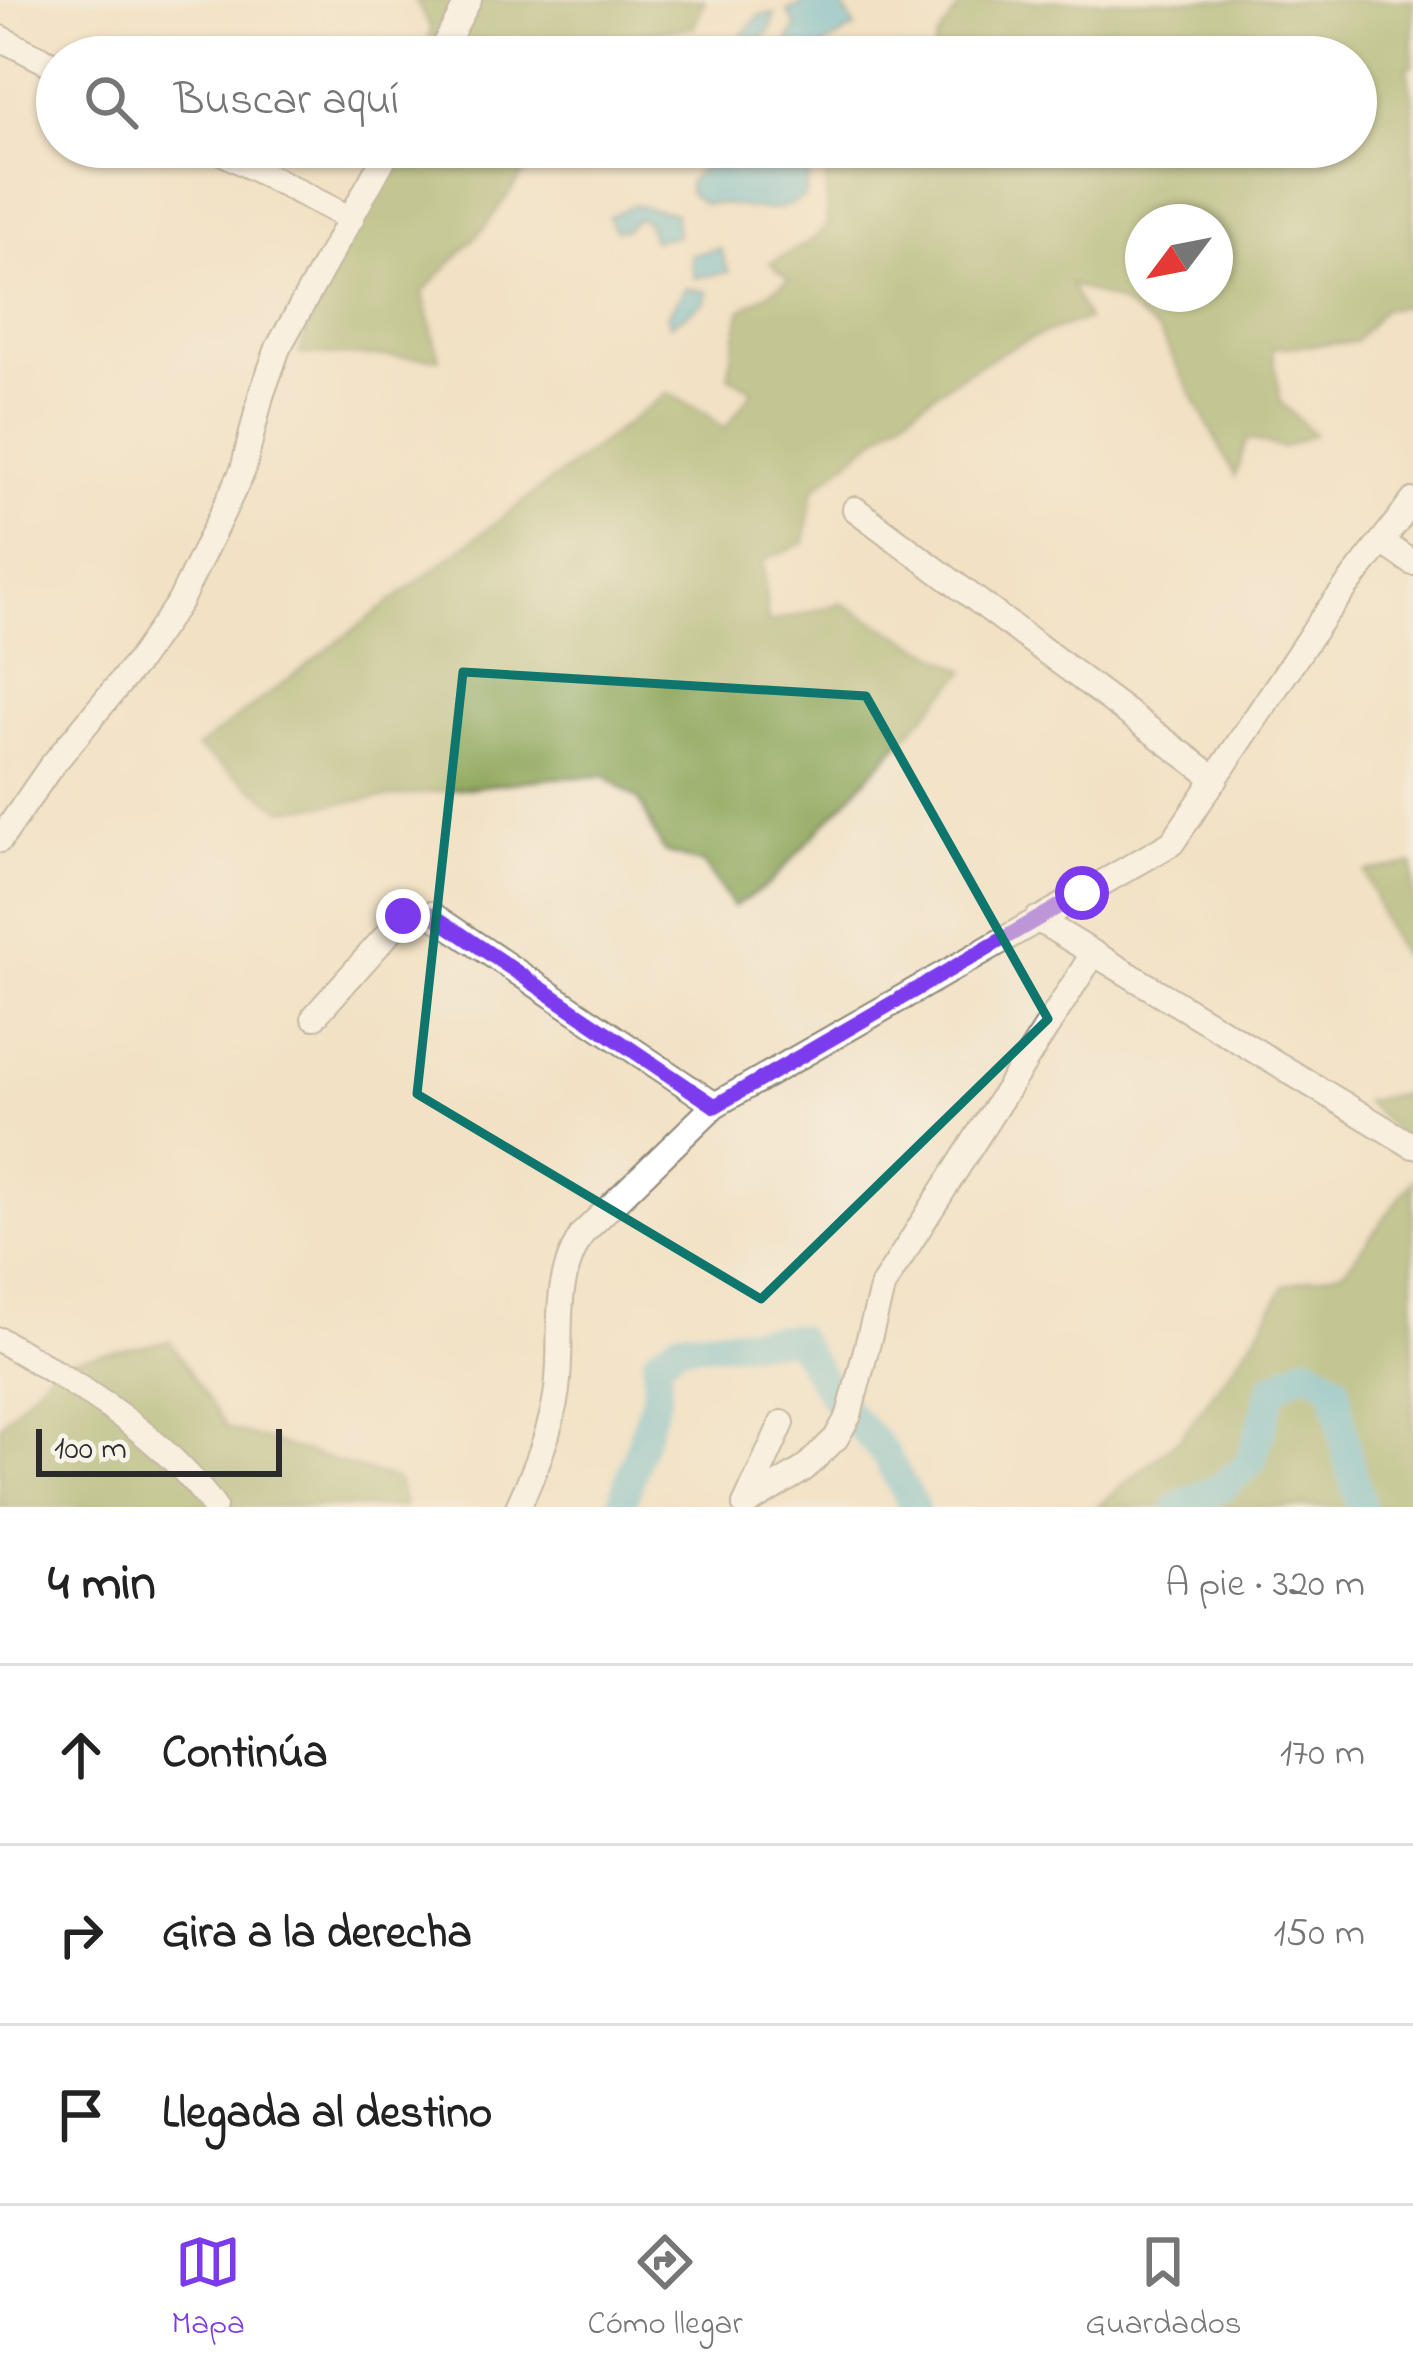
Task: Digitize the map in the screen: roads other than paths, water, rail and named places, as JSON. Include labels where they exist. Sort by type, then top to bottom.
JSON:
[{"type":"street","points":[[449,36],[469,0]]},
{"type":"street","points":[[0,38],[36,56]]},
{"type":"street","points":[[253,168],[351,219]]},
{"type":"street","points":[[0,840],[180,601],[243,470],[260,396],[278,348],[379,168]]},
{"type":"street","points":[[518,1507],[540,1459],[556,1396],[560,1286],[569,1255],[582,1234],[715,1106],[1172,842],[1323,616],[1413,501]]},
{"type":"street","points":[[855,509],[1216,779]]},
{"type":"street","points":[[1382,542],[1413,563]]},
{"type":"street","points":[[314,1017],[403,916],[431,914],[715,1106]]},
{"type":"street","points":[[1037,919],[1413,1146]]},
{"type":"street","points":[[744,1506],[804,1469],[836,1438],[849,1415],[883,1285],[1093,954]]},
{"type":"street","points":[[0,1340],[150,1435],[188,1471],[214,1507]]},
{"type":"street","points":[[744,1506],[782,1423]]},
{"type":"water","points":[[811,0],[839,0],[855,28],[841,36],[791,36],[796,26],[787,11]]},
{"type":"water","points":[[775,13],[770,31],[764,36],[741,36],[760,15]]},
{"type":"water","points":[[702,168],[810,168],[805,197],[778,209],[704,204],[689,193],[689,181]]},
{"type":"water","points":[[633,205],[675,213],[677,236],[653,240],[647,222],[638,218],[626,229],[615,230],[608,217]]},
{"type":"water","points":[[720,248],[729,272],[694,278],[691,255]]},
{"type":"water","points":[[685,288],[707,291],[705,302],[670,325],[667,316]]},
{"type":"waterway","points":[[621,1507],[657,1393],[657,1360],[679,1344],[796,1338],[832,1395],[885,1454],[914,1507]]},
{"type":"waterway","points":[[1178,1507],[1221,1488],[1251,1462],[1273,1387],[1308,1368],[1335,1386],[1361,1507]]}]
